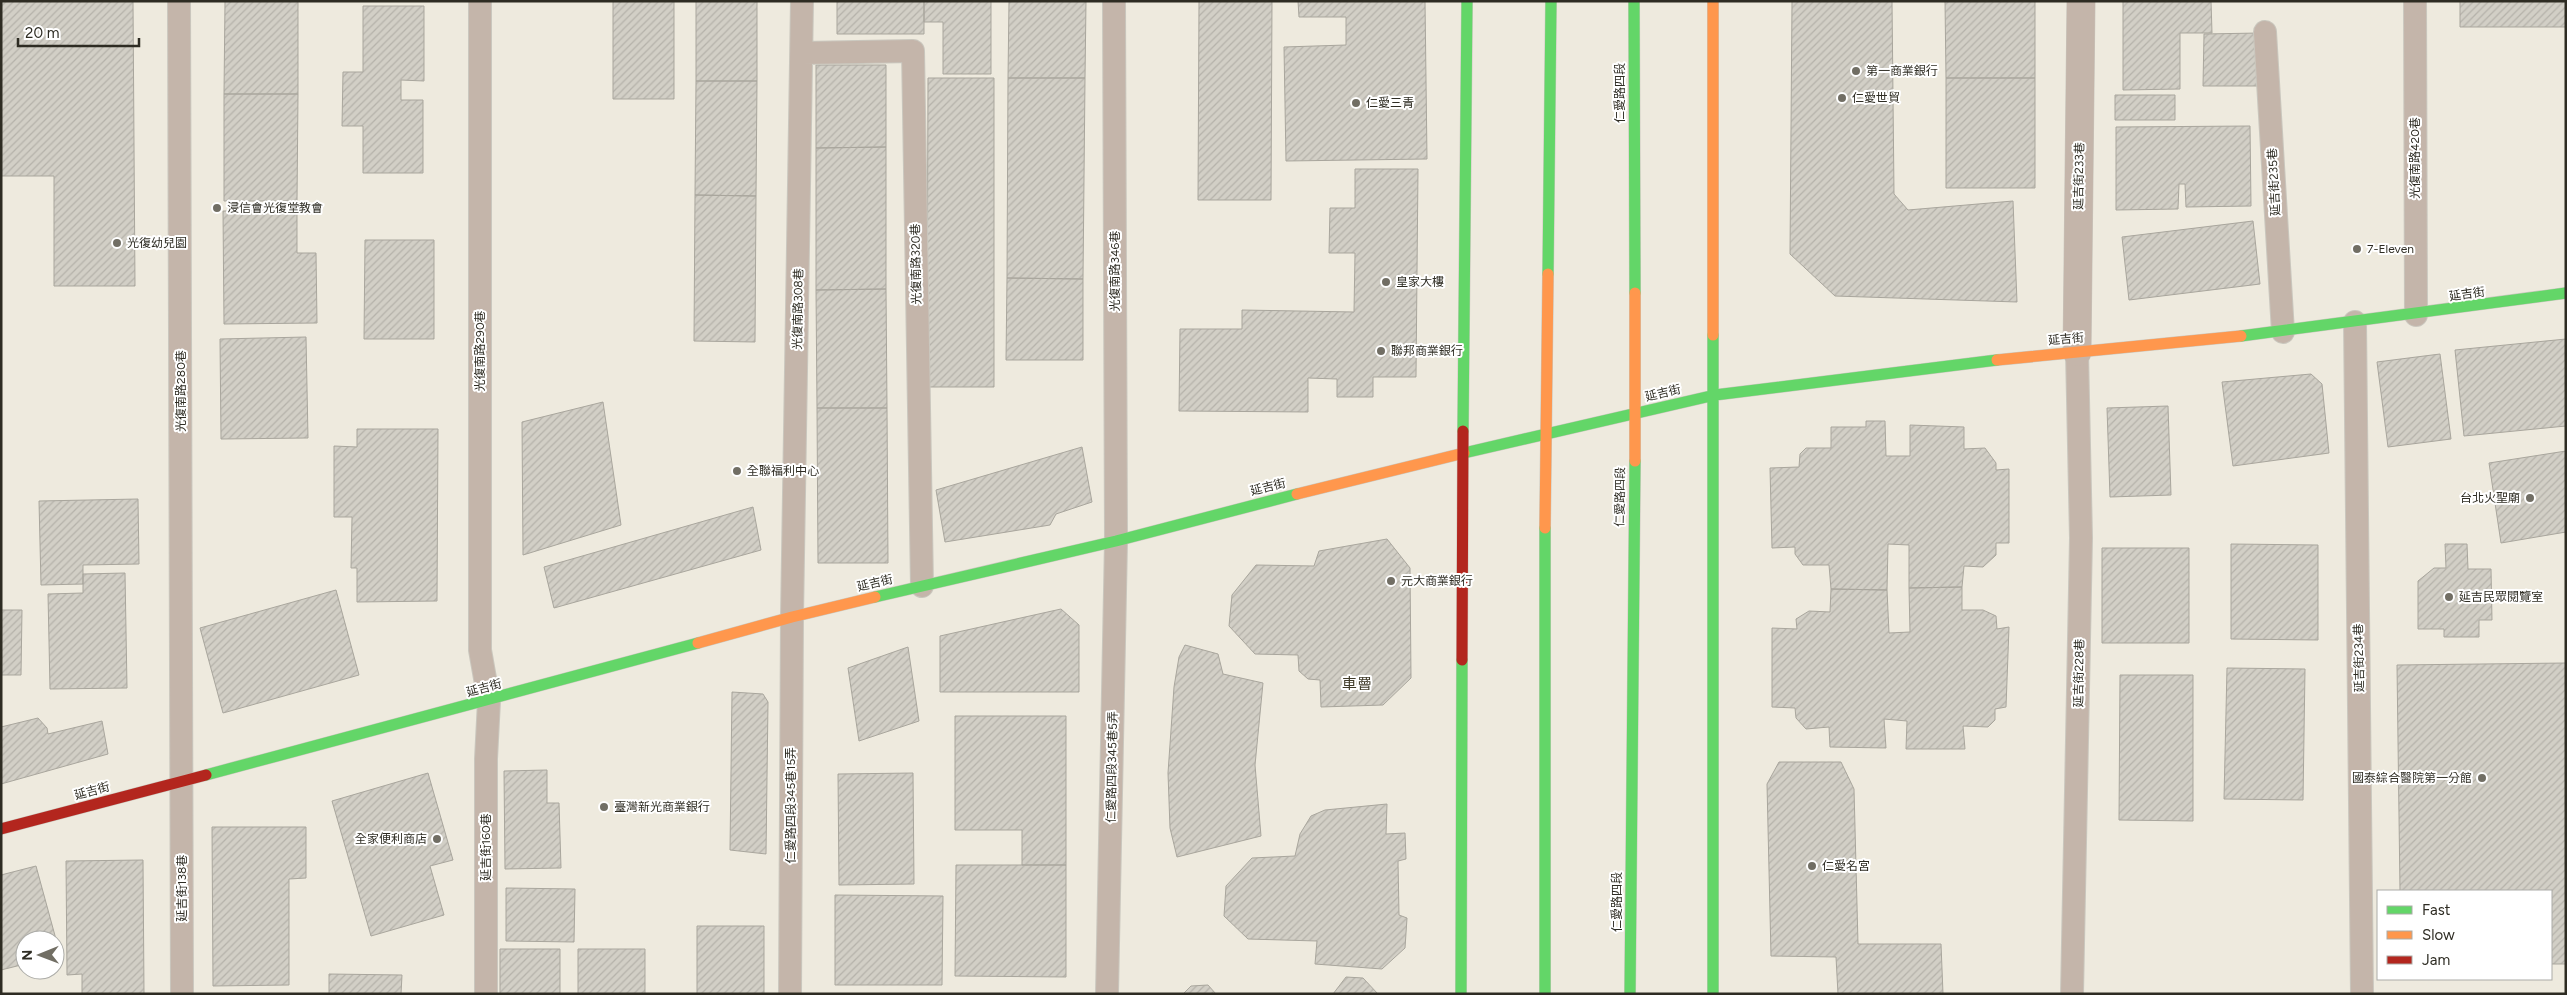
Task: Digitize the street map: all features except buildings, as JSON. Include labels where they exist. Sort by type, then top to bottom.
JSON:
[{"type":"main road","points":[[1461,994],[1462,453],[1467,1]]},
{"type":"main road","points":[[1544,994],[1546,434],[1551,1]]},
{"type":"main road","name":"仁愛路四段","points":[[1630,994],[1635,413],[1634,1]]},
{"type":"main road","points":[[1713,994],[1714,1]]},
{"type":"main road","name":"延吉街","points":[[1,829],[489,700],[792,617],[1116,541],[1462,453],[1714,395],[2077,352],[2283,332],[2566,293]]},
{"type":"street","name":"延吉街233巷","points":[[2077,352],[2081,1]]},
{"type":"lane","name":"光復南路280巷","points":[[179,1],[183,781]]},
{"type":"lane","name":"光復南路290巷","points":[[480,1],[480,650],[489,700]]},
{"type":"lane","name":"光復南路308巷","points":[[792,617],[803,53],[802,1]]},
{"type":"lane","name":"光復南路346巷","points":[[1114,1],[1116,541]]},
{"type":"lane","name":"光復南路420巷","points":[[2415,1],[2416,315]]},
{"type":"lane","name":"延吉街235巷","points":[[2265,32],[2283,332]]},
{"type":"lane","name":"光復南路320巷","points":[[803,53],[913,51],[922,586]]},
{"type":"lane","name":"延吉街234巷","points":[[2355,322],[2362,994]]},
{"type":"lane","name":"延吉街228巷","points":[[2072,994],[2081,538],[2077,352]]},
{"type":"lane","name":"仁愛路四段345巷5弄","points":[[1107,994],[1116,541]]},
{"type":"lane","name":"仁愛路四段345巷15弄","points":[[790,994],[792,617]]},
{"type":"lane","name":"延吉街160巷","points":[[486,994],[486,759],[489,700]]},
{"type":"lane","name":"延吉街138巷","points":[[182,994],[183,781]]},
{"type":"traffic: fast","points":[[1463,431],[1467,1]]},
{"type":"traffic: fast","points":[[1548,274],[1551,1]]},
{"type":"traffic: fast","points":[[1634,1],[1635,293]]},
{"type":"traffic: fast","points":[[2241,336],[2566,293]]},
{"type":"traffic: fast","points":[[1713,335],[1713,994]]},
{"type":"traffic: fast","points":[[1464,453],[1715,395],[1997,360]]},
{"type":"traffic: fast","points":[[1630,994],[1635,461]]},
{"type":"traffic: fast","points":[[875,597],[1116,541],[1297,494]]},
{"type":"traffic: fast","points":[[1545,528],[1545,994]]},
{"type":"traffic: fast","points":[[206,775],[698,643]]},
{"type":"traffic: fast","points":[[1461,994],[1462,660]]},
{"type":"traffic: slow","points":[[1713,1],[1713,335]]},
{"type":"traffic: slow","points":[[1545,528],[1548,274]]},
{"type":"traffic: slow","points":[[1635,293],[1635,461]]},
{"type":"traffic: slow","points":[[1997,360],[2241,336]]},
{"type":"traffic: slow","points":[[1297,494],[1464,453]]},
{"type":"traffic: slow","points":[[698,643],[792,617],[875,597]]},
{"type":"traffic: jam","points":[[1462,660],[1463,431]]},
{"type":"traffic: jam","points":[[1,829],[206,775]]},
{"type":"place","name":"第一商業銀行","points":[[1856,71]]},
{"type":"place","name":"仁愛世貿","points":[[1842,98]]},
{"type":"place","name":"仁愛三青","points":[[1356,103]]},
{"type":"place","name":"浸信會光復堂教會","points":[[217,208]]},
{"type":"place","name":"光復幼兒園","points":[[117,243]]},
{"type":"place","name":"7-Eleven","points":[[2357,249]]},
{"type":"place","name":"皇家大樓","points":[[1386,282]]},
{"type":"place","name":"聯邦商業銀行","points":[[1381,351]]},
{"type":"place","name":"全聯福利中心","points":[[737,471]]},
{"type":"place","name":"台北火聖廟","points":[[2530,498]]},
{"type":"place","name":"元大商業銀行","points":[[1391,581]]},
{"type":"place","name":"延吉民眾閱覽室","points":[[2449,597]]},
{"type":"place","name":"國泰綜合醫院第一分館","points":[[2482,778]]},
{"type":"place","name":"臺灣新光商業銀行","points":[[604,807]]},
{"type":"place","name":"全家便利商店","points":[[437,839]]},
{"type":"place","name":"仁愛名宮","points":[[1812,866]]},
{"type":"district","name":"車罾","points":[[1357,684]]}]
